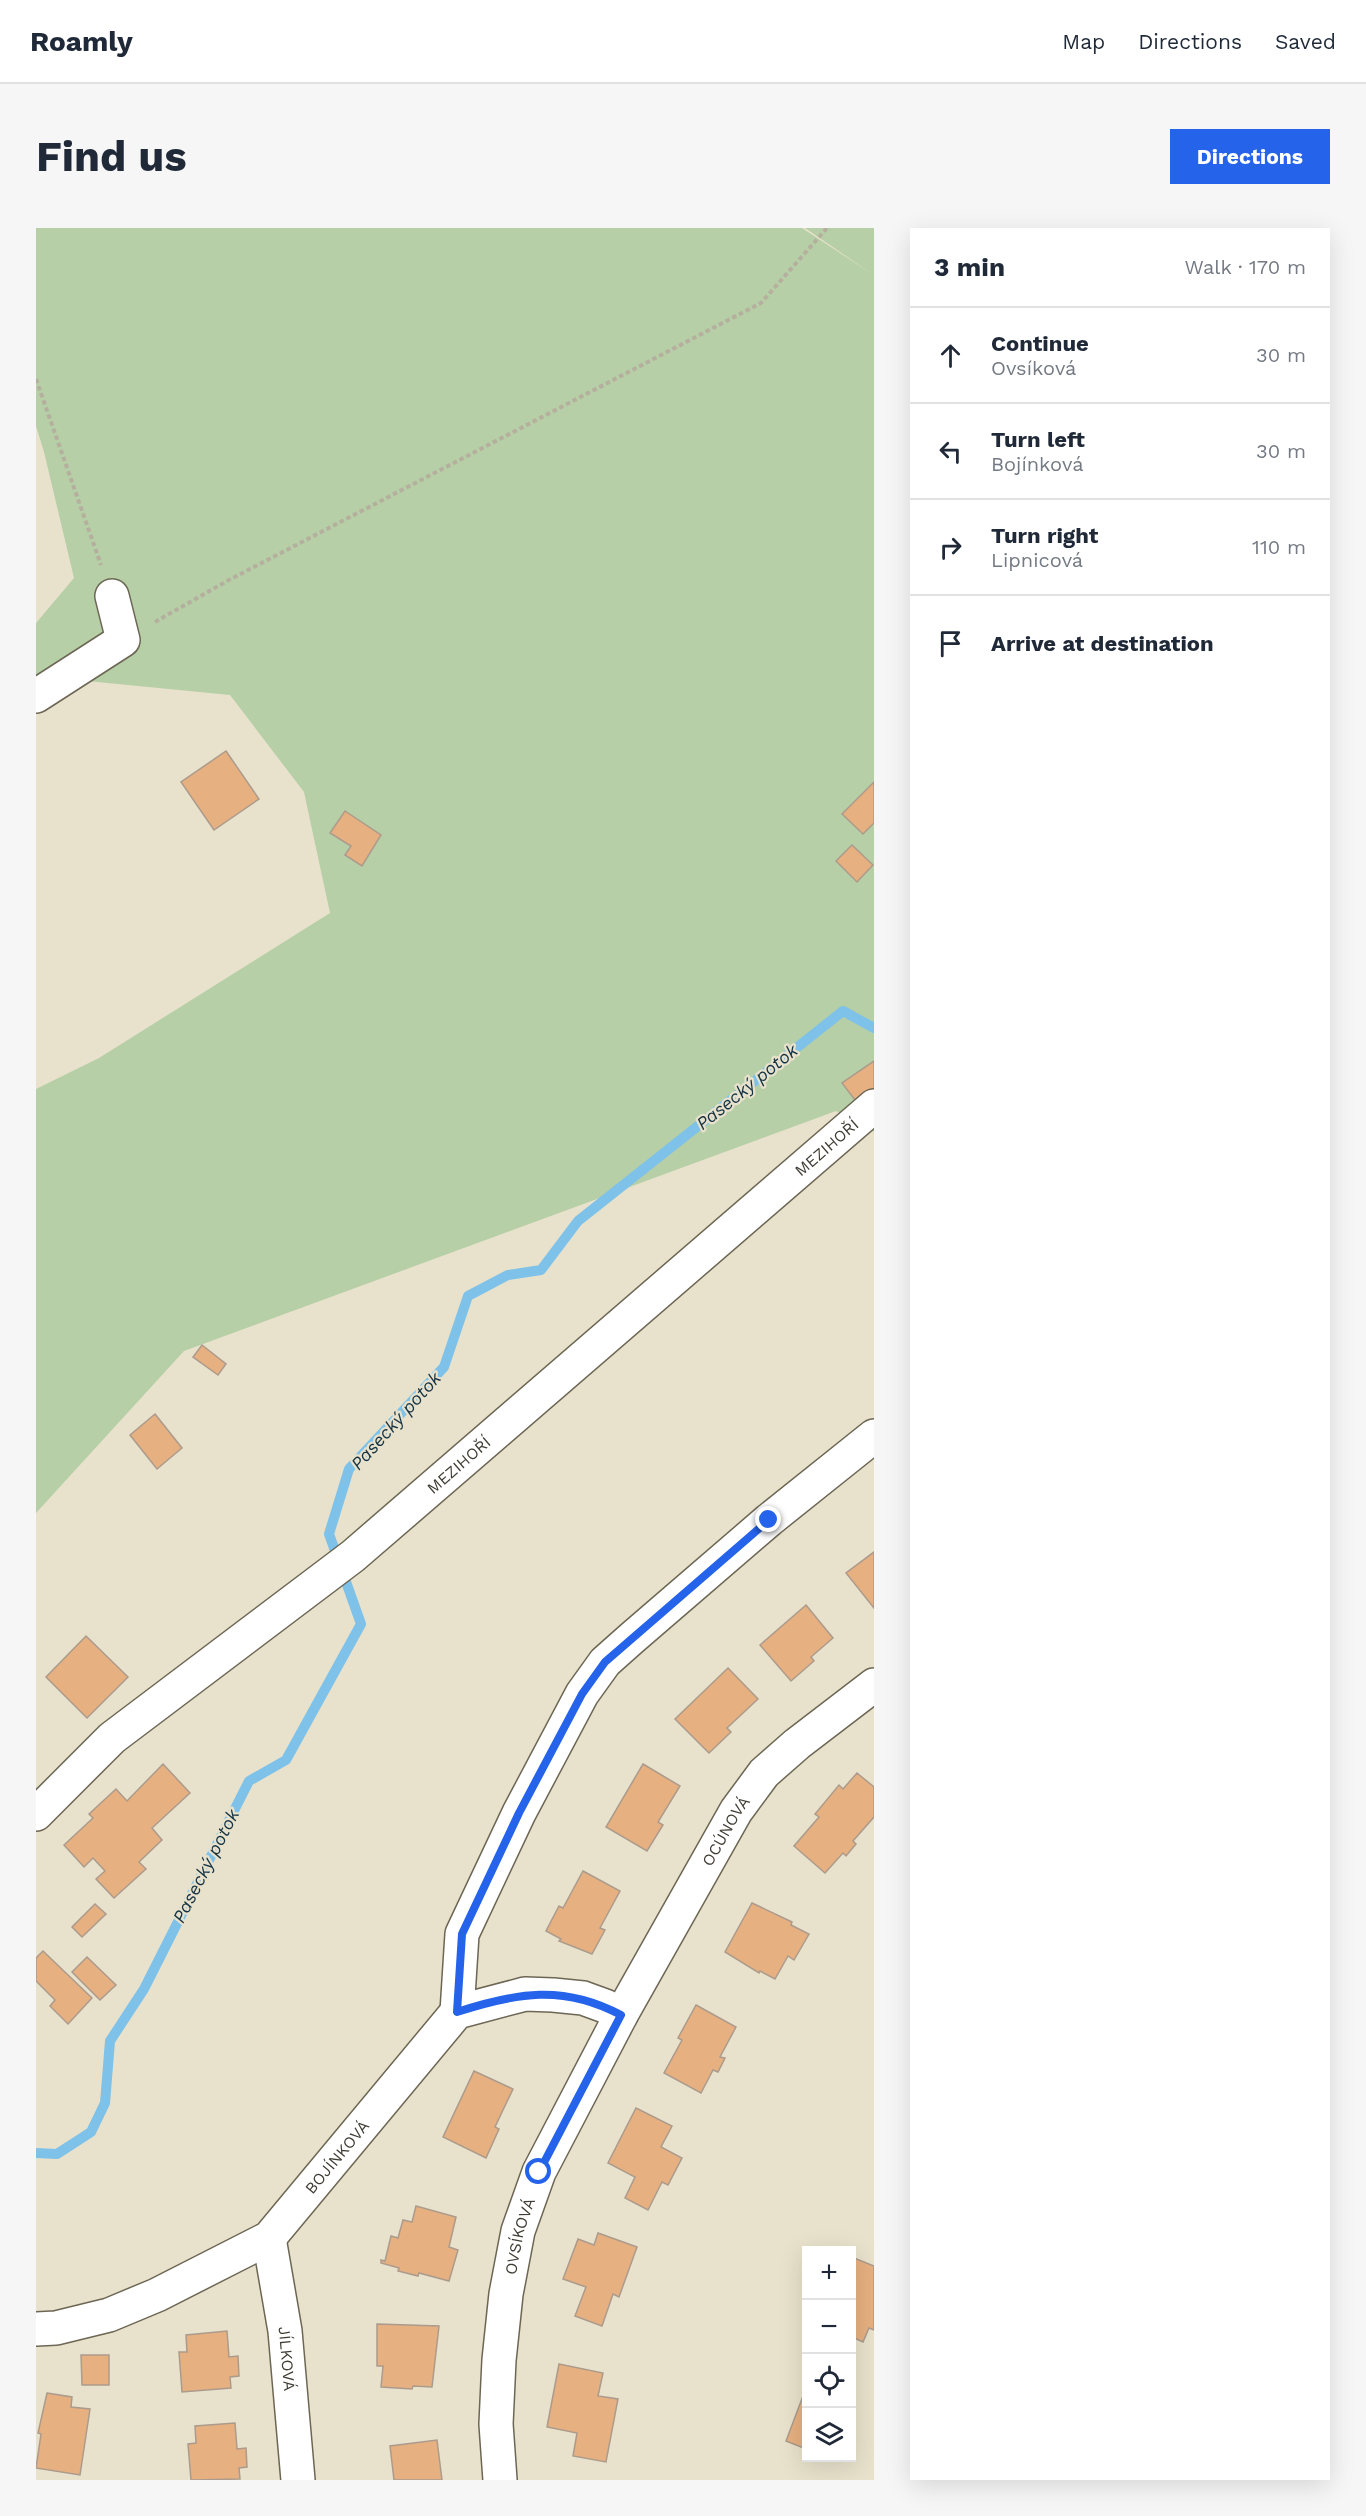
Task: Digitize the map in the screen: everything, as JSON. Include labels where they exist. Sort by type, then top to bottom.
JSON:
[{"type":"street","points":[[36,696],[123,640],[112,596]]},
{"type":"street","name":"MEZIHOŘÍ","points":[[36,1814],[112,1738],[341,1565],[874,1106]]},
{"type":"street","points":[[621,2015],[583,1998],[525,1994],[457,2012],[462,1934],[519,1813],[582,1694],[605,1662],[769,1520],[874,1436]]},
{"type":"street","name":"OCÚNOVÁ","points":[[621,2015],[736,1810],[764,1773],[797,1744],[874,1685]]},
{"type":"street","name":"BOJÍNKOVÁ","points":[[36,2329],[56,2328],[109,2315],[158,2295],[269,2238],[457,2012]]},
{"type":"street","name":"OVSÍKOVÁ","points":[[500,2480],[496,2424],[499,2360],[506,2294],[518,2231],[539,2172],[621,2015]]},
{"type":"street","name":"JÍLKOVÁ","points":[[269,2238],[285,2331],[298,2480]]},
{"type":"path","points":[[123,640],[227,581],[761,303],[827,228]]},
{"type":"path","points":[[36,379],[112,596]]},
{"type":"green space","points":[[36,228],[802,228],[872,274],[805,228],[874,228],[874,1132],[836,1111],[184,1351],[36,1513],[36,1089],[99,1058],[330,913],[304,792],[230,695],[36,676],[36,623],[74,578],[36,426]]},
{"type":"building","points":[[226,751],[259,799],[214,830],[181,782]]},
{"type":"building","points":[[874,782],[874,823],[863,834],[842,814]]},
{"type":"building","points":[[345,811],[381,835],[362,866],[345,855],[351,846],[330,833]]},
{"type":"building","points":[[852,845],[873,865],[857,882],[836,861]]},
{"type":"building","points":[[874,1061],[874,1092],[858,1104],[842,1083]]},
{"type":"building","points":[[202,1345],[226,1364],[218,1375],[193,1357]]},
{"type":"building","points":[[155,1414],[182,1448],[157,1469],[130,1435]]},
{"type":"building","points":[[874,1552],[874,1608],[846,1573]]},
{"type":"building","points":[[806,1605],[833,1638],[811,1657],[814,1661],[791,1681],[760,1645]]},
{"type":"building","points":[[86,1636],[128,1677],[87,1718],[46,1677]]},
{"type":"building","points":[[728,1668],[758,1699],[727,1728],[731,1732],[709,1753],[675,1719]]},
{"type":"building","points":[[163,1764],[190,1793],[152,1828],[162,1840],[139,1862],[146,1869],[114,1898],[96,1879],[105,1871],[93,1858],[84,1867],[64,1845],[93,1818],[89,1814],[116,1789],[127,1801]]},
{"type":"building","points":[[643,1764],[680,1786],[658,1822],[663,1825],[647,1851],[606,1827]]},
{"type":"building","points":[[857,1773],[874,1787],[874,1817],[853,1841],[856,1844],[846,1856],[843,1853],[825,1873],[794,1846],[819,1817],[815,1814],[839,1785],[843,1789]]},
{"type":"building","points":[[583,1871],[620,1891],[600,1928],[605,1930],[592,1954],[559,1941],[561,1939],[546,1931],[559,1906],[563,1908]]},
{"type":"building","points":[[752,1903],[792,1922],[791,1925],[809,1934],[794,1960],[788,1956],[775,1979],[760,1971],[759,1973],[725,1952]]},
{"type":"building","points":[[95,1904],[106,1914],[82,1937],[72,1927]]},
{"type":"building","points":[[43,1951],[92,1998],[68,2024],[50,2006],[55,2000],[36,1981],[36,1958]]},
{"type":"building","points":[[87,1957],[116,1985],[100,2000],[72,1972]]},
{"type":"building","points":[[696,2005],[736,2027],[720,2057],[725,2058],[718,2072],[713,2070],[701,2093],[664,2073],[682,2040],[678,2038]]},
{"type":"building","points":[[474,2071],[513,2089],[495,2127],[499,2129],[486,2158],[443,2137]]},
{"type":"building","points":[[636,2108],[672,2126],[661,2147],[682,2158],[668,2185],[662,2182],[648,2210],[625,2198],[635,2177],[608,2163]]},
{"type":"building","points":[[416,2206],[456,2217],[449,2247],[458,2250],[449,2281],[419,2273],[418,2276],[398,2271],[399,2268],[381,2263],[381,2260],[385,2261],[391,2236],[398,2238],[403,2220],[412,2222]]},
{"type":"building","points":[[598,2233],[637,2247],[619,2297],[613,2294],[602,2326],[575,2316],[586,2287],[563,2279],[578,2239],[594,2245]]},
{"type":"building","points":[[856,2259],[874,2266],[874,2330],[869,2328],[863,2342],[856,2339]]},
{"type":"building","points":[[377,2324],[439,2326],[432,2387],[413,2386],[412,2389],[381,2387],[383,2366],[377,2366]]},
{"type":"building","points":[[227,2331],[229,2357],[238,2356],[239,2376],[230,2377],[231,2388],[182,2392],[179,2352],[187,2352],[186,2335]]},
{"type":"building","points":[[81,2355],[109,2355],[109,2385],[82,2385]]},
{"type":"building","points":[[559,2364],[603,2373],[598,2396],[618,2399],[606,2462],[573,2456],[577,2433],[547,2427]]},
{"type":"building","points":[[47,2393],[72,2397],[71,2407],[90,2409],[80,2475],[36,2468],[41,2434],[38,2433]]},
{"type":"building","points":[[802,2399],[802,2447],[786,2441]]},
{"type":"building","points":[[235,2423],[237,2449],[246,2448],[247,2467],[239,2468],[240,2479],[191,2480],[188,2444],[196,2443],[195,2426]]},
{"type":"building","points":[[437,2440],[442,2480],[394,2480],[390,2446]]},
{"type":"waterway","name":"Pasecký potok","points":[[36,2153],[57,2154],[91,2132],[105,2103],[110,2041],[144,1989],[249,1781],[286,1760],[361,1624],[329,1534],[349,1469],[444,1367],[468,1296],[508,1275],[541,1270],[578,1221],[843,1011],[874,1028]]},
{"type":"route","points":[[539,2172],[621,2015],[583,1998],[525,1994],[457,2012],[462,1934],[519,1813],[582,1694],[605,1662],[769,1520]]}]
